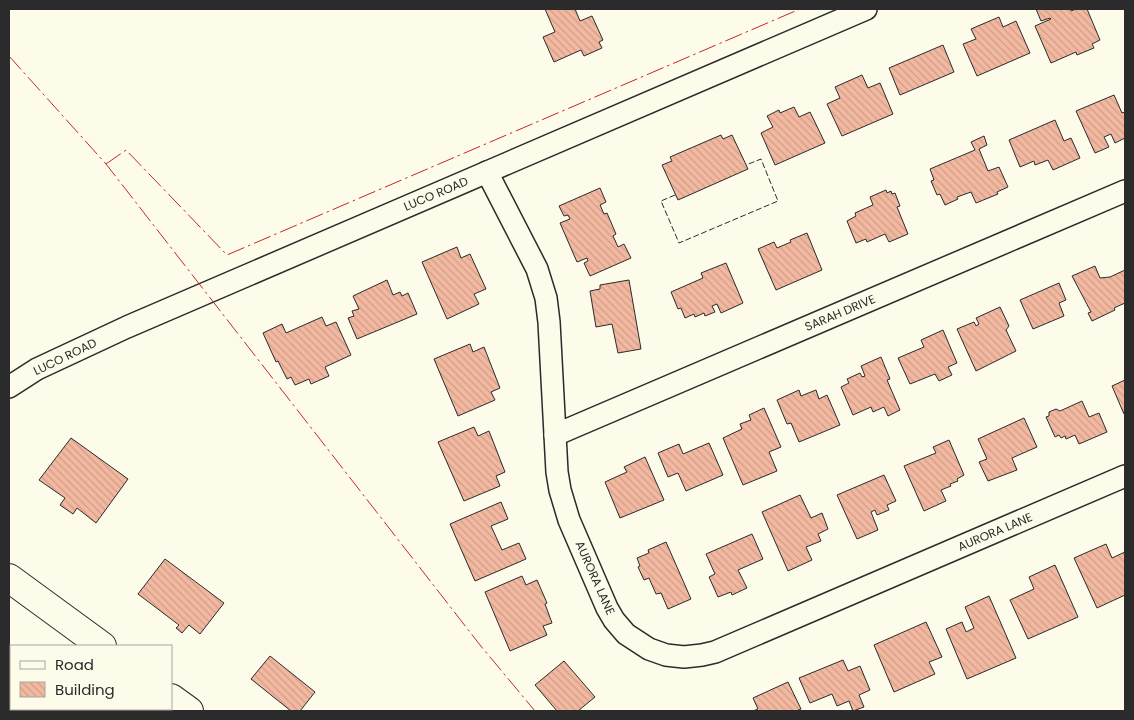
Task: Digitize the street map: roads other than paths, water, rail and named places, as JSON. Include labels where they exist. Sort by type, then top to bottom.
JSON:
[{"type":"main road","points":[[9,578],[101,645]]},
{"type":"main road","points":[[172,699],[189,711]]},
{"type":"street","name":"LUCO ROAD","points":[[9,387],[37,369],[127,327],[866,9]]},
{"type":"street","name":"AURORA LANE","points":[[487,172],[537,269],[543,286],[549,322],[557,472],[565,508],[609,612],[626,634],[640,645],[657,652],[675,656],[693,657],[720,650],[1125,476]]},
{"type":"street","name":"SARAH DRIVE","points":[[555,435],[1125,191]]}]
